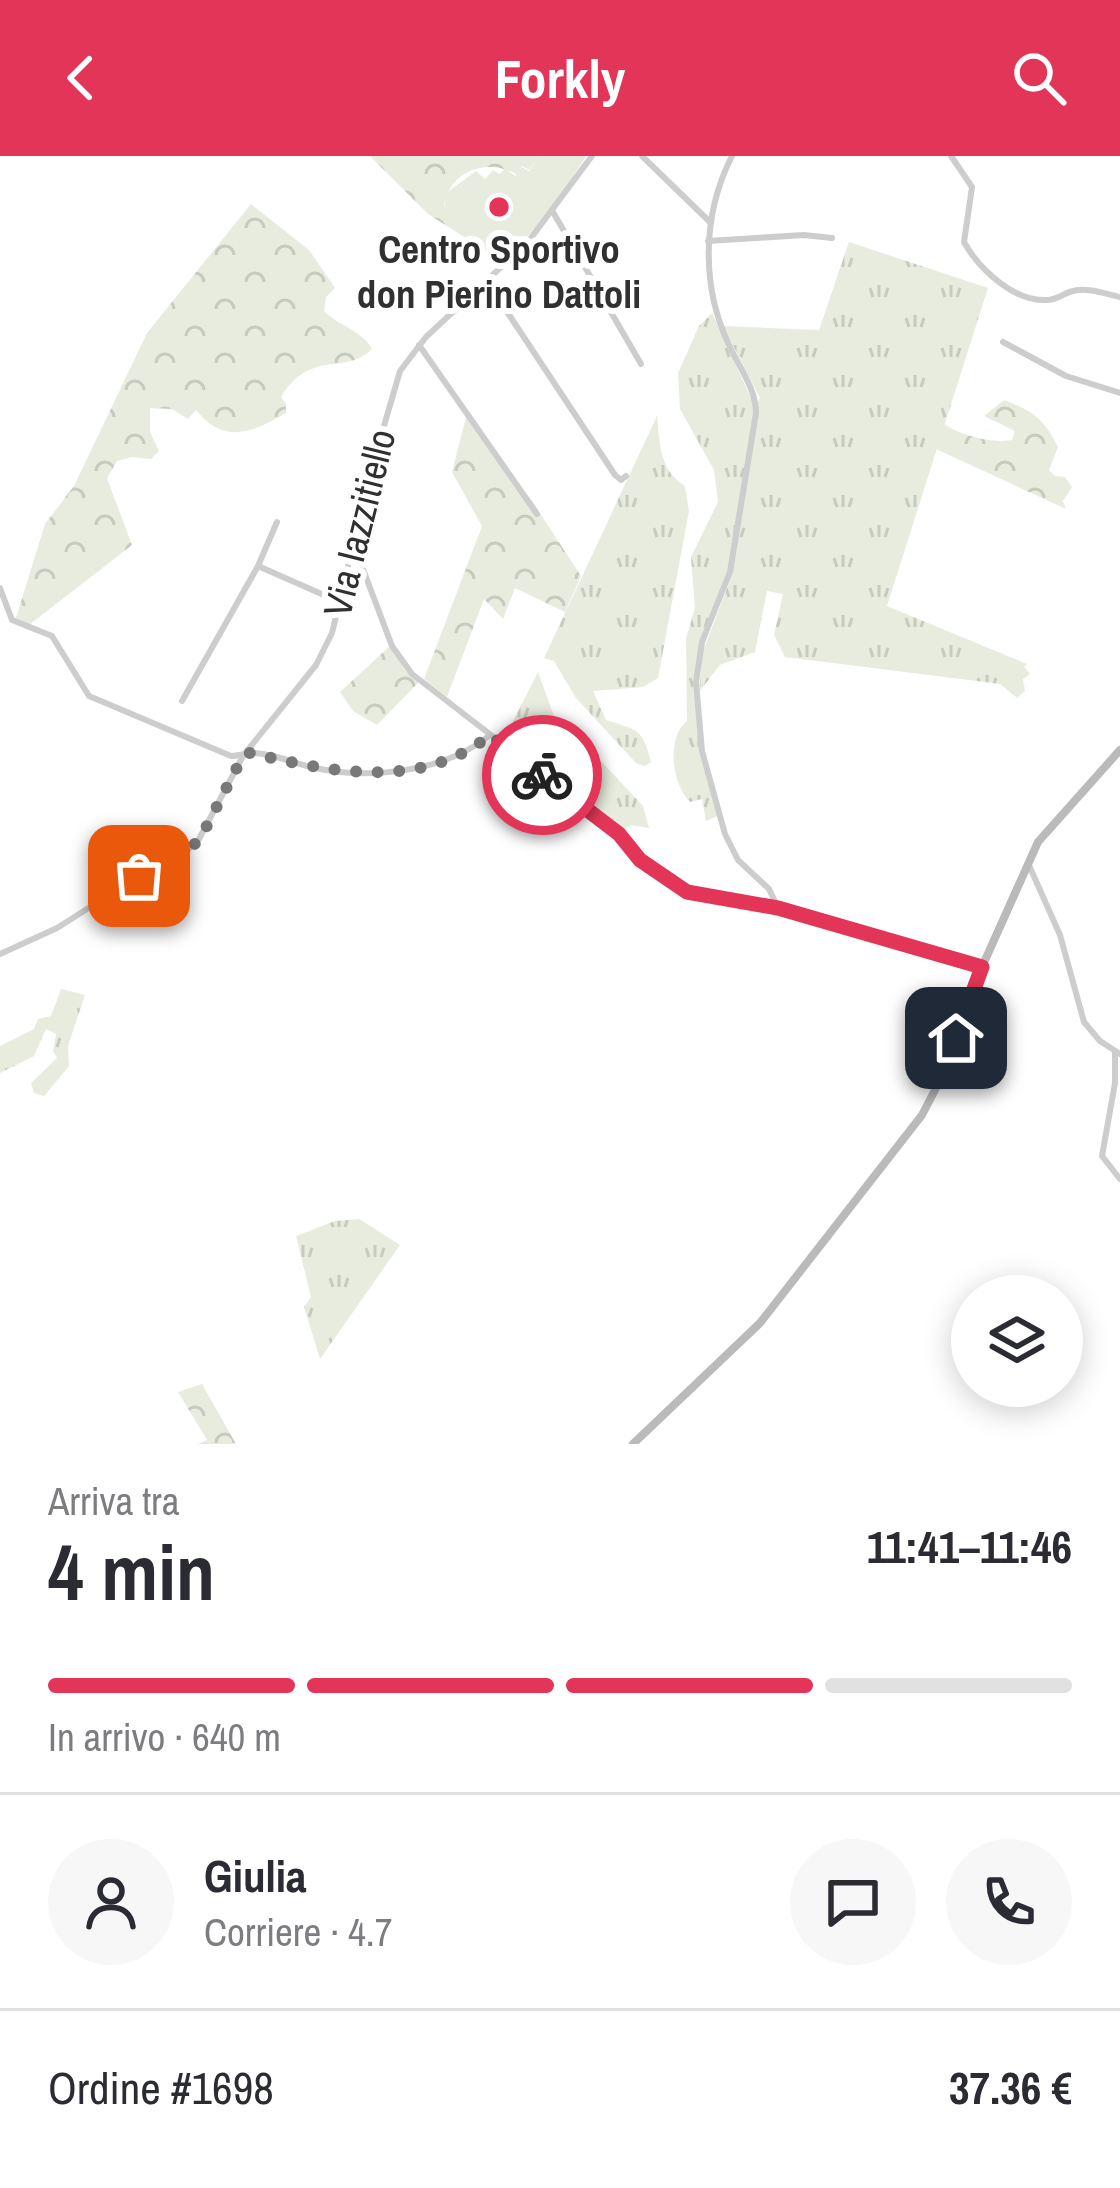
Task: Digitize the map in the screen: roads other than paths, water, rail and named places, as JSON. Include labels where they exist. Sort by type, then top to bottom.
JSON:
[{"type":"main road","points":[[633,1444],[760,1323],[922,1115],[1028,862],[1049,826],[1120,750]]},
{"type":"street","name":"Via Iazzitiello","points":[[0,954],[57,928],[185,853],[200,839],[243,756],[316,665],[342,603],[370,474],[400,371],[419,345],[488,283],[553,212],[592,156]]},
{"type":"street","points":[[642,156],[712,223]]},
{"type":"street","points":[[732,156],[723,174],[708,242],[714,308],[757,405],[730,572],[697,667],[700,744],[730,845],[738,860],[769,889],[778,908]]},
{"type":"street","points":[[951,156],[972,187],[964,242],[1001,283],[1046,301],[1084,289],[1120,297]]},
{"type":"street","points":[[553,212],[640,364]]},
{"type":"street","points":[[708,242],[804,235],[832,238]]},
{"type":"street","points":[[488,283],[615,475],[621,480],[626,476]]},
{"type":"street","points":[[1003,342],[1066,376],[1120,393]]},
{"type":"street","points":[[419,345],[537,514]]},
{"type":"street","points":[[182,700],[258,566],[277,522]]},
{"type":"street","points":[[353,553],[404,666],[619,834],[640,860],[678,887],[778,908],[982,967]]},
{"type":"street","points":[[258,566],[342,603]]},
{"type":"street","points":[[0,588],[12,620],[52,636],[89,696],[209,748],[362,774],[426,764],[490,735]]},
{"type":"street","points":[[1028,862],[1060,934],[1086,1026],[1118,1052],[1102,1148],[1105,1162],[1120,1179]]},
{"type":"place","name":"Centro Sportivo don Pierino Dattoli","points":[[499,207]]}]
